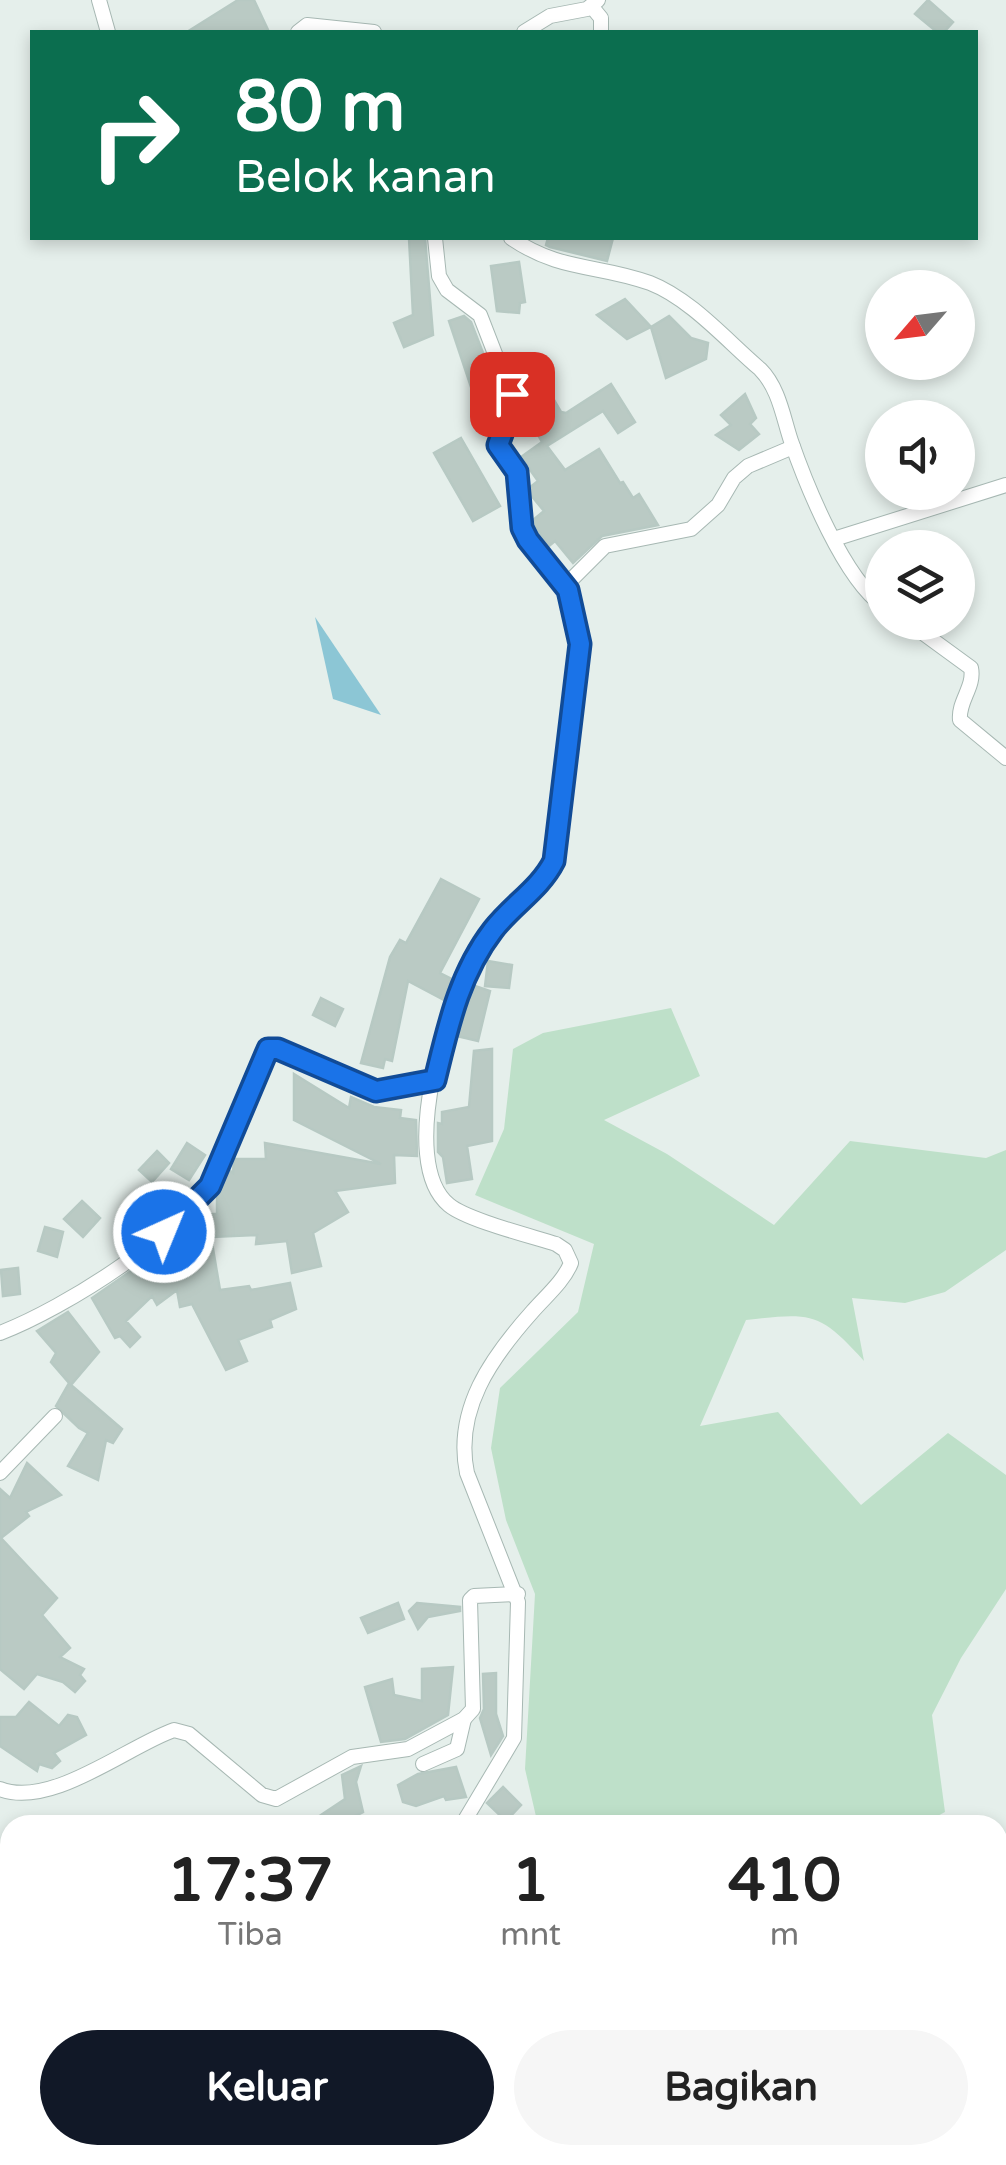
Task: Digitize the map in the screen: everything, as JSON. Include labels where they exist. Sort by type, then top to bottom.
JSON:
[{"type":"street","points":[[100,0],[108,30]]},
{"type":"street","points":[[527,30],[550,16],[595,3],[601,30]]},
{"type":"street","points":[[300,30],[307,24],[357,30]]},
{"type":"street","points":[[435,240],[439,276],[447,290],[480,315],[512,394],[511,410],[498,440],[517,472],[522,528],[568,590],[580,644],[554,861],[542,882],[494,927],[476,954],[454,1005],[423,1141],[432,1184],[452,1208],[556,1244],[566,1250],[572,1263],[519,1328],[471,1400],[465,1417],[463,1454],[467,1473],[518,1594],[514,1738],[468,1815]]},
{"type":"street","points":[[514,240],[550,261],[638,280],[674,296],[767,377],[834,538],[854,579],[865,589]]},
{"type":"street","points":[[568,590],[577,571],[605,546],[691,530],[718,505],[734,478],[748,466],[793,447]]},
{"type":"street","points":[[834,538],[1006,485]]},
{"type":"street","points":[[933,640],[971,668],[972,679],[959,712],[960,720],[1006,758]]},
{"type":"street","points":[[0,1332],[56,1307],[111,1272],[164,1232],[210,1186],[268,1049],[278,1049],[376,1091],[435,1080]]},
{"type":"street","points":[[0,1472],[55,1416]]},
{"type":"street","points":[[0,1788],[10,1792],[75,1781],[166,1733],[182,1730],[262,1796],[276,1799],[343,1760],[408,1748],[464,1719],[473,1708],[470,1600],[474,1596],[518,1594]]},
{"type":"street","points":[[423,1764],[456,1749],[464,1719]]},
{"type":"green space","points":[[671,1008],[700,1076],[604,1120],[667,1154],[774,1225],[850,1141],[986,1158],[1006,1150],[1006,1250],[945,1292],[905,1303],[852,1298],[864,1361],[836,1333],[812,1319],[786,1316],[746,1320],[700,1426],[778,1412],[861,1505],[948,1433],[1006,1475],[1006,1589],[961,1658],[932,1715],[945,1812],[939,1815],[536,1815],[525,1769],[535,1594],[506,1520],[491,1448],[500,1388],[578,1312],[594,1244],[475,1195],[504,1129],[513,1049],[543,1033]]},
{"type":"water","points":[[315,617],[381,715],[333,699]]},
{"type":"building","points":[[238,0],[254,0],[268,30],[190,30]]},
{"type":"building","points":[[928,0],[953,22],[946,30],[935,30],[915,14]]},
{"type":"building","points":[[409,240],[425,240],[433,335],[404,347],[394,323],[413,315]]},
{"type":"building","points":[[547,240],[612,240],[607,261],[546,245]]},
{"type":"building","points":[[519,262],[525,302],[520,303],[519,313],[497,311],[491,266]]},
{"type":"building","points":[[625,299],[651,327],[627,339],[597,315]]},
{"type":"building","points":[[464,316],[471,322],[497,389],[474,396],[449,321]]},
{"type":"building","points":[[669,316],[691,338],[708,343],[706,359],[666,378],[651,327]]},
{"type":"building","points":[[544,383],[561,412],[566,413],[611,384],[635,422],[618,433],[603,411],[547,446],[565,470],[599,449],[620,483],[633,498],[639,494],[658,525],[602,536],[573,563],[555,541],[549,546],[533,524],[544,511],[530,494],[529,488],[538,481],[521,457],[542,442],[522,407],[522,396]]},
{"type":"building","points":[[745,394],[756,418],[750,424],[759,434],[739,450],[716,435],[731,425],[721,415]]},
{"type":"building","points":[[461,438],[500,506],[473,521],[434,453]]},
{"type":"building","points":[[441,879],[479,899],[440,973],[452,979],[444,1000],[408,981],[392,1061],[385,1059],[383,1068],[361,1063],[390,957],[400,940],[406,943]]},
{"type":"building","points":[[488,961],[512,965],[509,988],[485,986]]},
{"type":"building","points":[[475,986],[490,991],[478,1041],[457,1036],[464,1006]]},
{"type":"building","points":[[321,998],[343,1009],[335,1026],[313,1015]]},
{"type":"building","points":[[492,1049],[492,1141],[467,1146],[472,1179],[447,1183],[443,1157],[438,1152],[438,1123],[442,1124],[442,1112],[469,1107],[474,1051]]},
{"type":"building","points":[[294,1074],[349,1108],[351,1097],[374,1107],[401,1110],[400,1118],[416,1120],[417,1156],[394,1155],[395,1183],[335,1191],[348,1212],[313,1233],[321,1266],[292,1273],[287,1241],[256,1244],[257,1235],[211,1237],[220,1290],[249,1286],[251,1290],[290,1283],[296,1309],[270,1320],[272,1327],[238,1340],[247,1361],[226,1370],[192,1304],[180,1307],[177,1290],[157,1305],[152,1296],[126,1321],[140,1337],[130,1347],[120,1336],[115,1338],[92,1298],[144,1262],[155,1280],[188,1261],[186,1240],[210,1236],[211,1214],[217,1214],[217,1191],[229,1170],[233,1173],[234,1159],[266,1159],[265,1143],[381,1164],[294,1120]]},
{"type":"building","points":[[187,1143],[205,1155],[189,1180],[171,1169]]},
{"type":"building","points":[[157,1151],[169,1163],[152,1182],[139,1170]]},
{"type":"building","points":[[135,1200],[155,1217],[134,1241],[115,1223]]},
{"type":"building","points":[[82,1201],[100,1218],[83,1237],[64,1219]]},
{"type":"building","points":[[45,1227],[63,1232],[57,1257],[38,1251]]},
{"type":"building","points":[[18,1268],[20,1294],[3,1296],[1,1270]]},
{"type":"building","points":[[68,1312],[99,1352],[71,1385],[122,1429],[113,1443],[106,1440],[98,1480],[68,1466],[88,1433],[56,1406],[69,1383],[51,1362],[56,1353],[37,1331]]},
{"type":"building","points":[[27,1463],[61,1495],[26,1512],[29,1516],[1,1538],[57,1598],[42,1615],[70,1648],[60,1657],[84,1669],[80,1675],[85,1681],[75,1692],[63,1682],[37,1674],[24,1689],[0,1669],[0,1489],[10,1498]]},
{"type":"building","points":[[398,1603],[404,1619],[368,1633],[361,1618]]},
{"type":"building","points":[[417,1603],[460,1607],[460,1611],[428,1617],[418,1629],[409,1611]]},
{"type":"building","points":[[453,1667],[448,1715],[405,1739],[381,1742],[365,1687],[392,1679],[394,1695],[422,1701],[422,1669]]},
{"type":"building","points":[[496,1673],[496,1714],[503,1736],[491,1755],[480,1718],[484,1709],[483,1674]]},
{"type":"building","points":[[29,1702],[59,1726],[68,1715],[77,1717],[86,1735],[54,1753],[60,1761],[52,1768],[39,1764],[37,1771],[0,1746],[0,1717],[16,1717]]},
{"type":"building","points":[[361,1766],[356,1782],[363,1812],[321,1815],[345,1799],[342,1775]]},
{"type":"building","points":[[456,1767],[466,1797],[446,1800],[444,1796],[416,1806],[403,1802],[398,1785],[418,1774]]},
{"type":"building","points":[[503,1787],[521,1805],[512,1815],[500,1815],[487,1803]]},
{"type":"route","points":[[164,1232],[210,1186],[268,1049],[278,1049],[376,1091],[435,1080],[454,1005],[476,954],[494,927],[542,882],[554,861],[580,644],[568,590],[522,528],[520,482],[498,445],[511,410],[512,394]]}]
